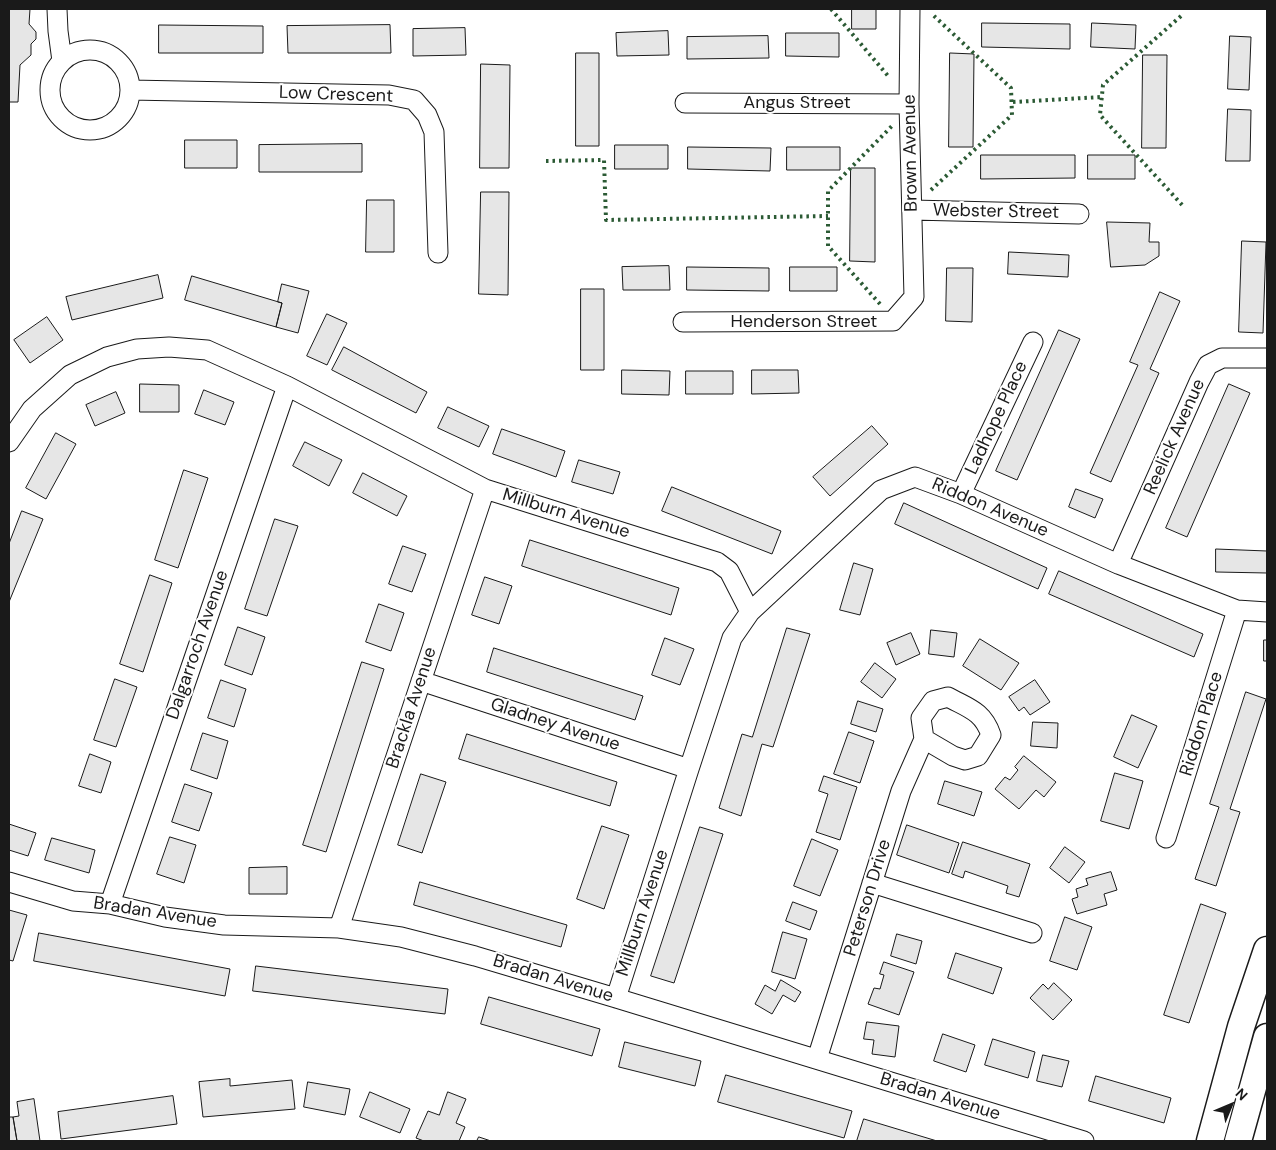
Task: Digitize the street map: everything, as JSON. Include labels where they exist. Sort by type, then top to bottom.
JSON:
[{"type":"street","points":[[57,9],[62,61]]},
{"type":"street","name":"Brown Avenue","points":[[910,9],[909,104],[914,297]]},
{"type":"street","points":[[97,51],[114,59],[126,73],[130,90],[128,104],[122,114],[106,128],[79,130],[57,114],[49,92],[54,71],[62,61],[78,52],[97,51]]},
{"type":"street","name":"Low Crescent","points":[[130,90],[389,95],[414,100],[427,115],[434,132],[438,253]]},
{"type":"street","name":"Angus Street","points":[[685,102],[909,104]]},
{"type":"street","name":"Webster Street","points":[[912,210],[1079,214]]},
{"type":"street","name":"Henderson Street","points":[[684,322],[893,321],[914,297]]},
{"type":"street","name":"Ladhope Place","points":[[961,494],[1033,342]]},
{"type":"street","name":"Millburn Avenue","points":[[9,442],[32,409],[70,375],[106,357],[137,348],[170,347],[208,350],[287,386],[485,489],[717,562],[729,571],[750,612],[732,638],[616,998]]},
{"type":"street","name":"Reelick Avenue","points":[[1118,564],[1208,365],[1222,358],[1267,358]]},
{"type":"street","name":"Dalgarroch Avenue","points":[[110,904],[287,386]]},
{"type":"street","name":"Riddon Avenue","points":[[750,612],[881,490],[915,477],[961,494],[1118,564],[1237,610],[1267,612]]},
{"type":"street","name":"Brackla Avenue","points":[[339,928],[485,489]]},
{"type":"street","name":"Riddon Place","points":[[1166,838],[1237,610]]},
{"type":"street","name":"Gladney Avenue","points":[[421,681],[689,769]]},
{"type":"street","name":"Peterson Drive","points":[[817,1059],[901,791],[924,739]]},
{"type":"street","name":"Bradan Avenue","points":[[9,882],[73,901],[110,904],[164,917],[224,925],[339,928],[401,937],[616,998],[1084,1141]]},
{"type":"street","points":[[872,883],[1032,933]]},
{"type":"street","points":[[1210,1141],[1241,1027],[1267,950]]},
{"type":"street","points":[[1238,1141],[1267,1037],[1241,1027]]},
{"type":"building","points":[[9,9],[30,9],[29,24],[36,32],[36,39],[31,44],[31,55],[20,65],[18,102],[9,102]]},
{"type":"building","points":[[852,9],[876,9],[876,29],[852,29]]},
{"type":"building","points":[[982,23],[1070,24],[1070,49],[982,47]]},
{"type":"building","points":[[1092,23],[1136,25],[1135,49],[1091,47]]},
{"type":"building","points":[[159,25],[263,26],[263,53],[159,53]]},
{"type":"building","points":[[390,25],[391,53],[288,53],[287,26]]},
{"type":"building","points":[[465,28],[466,55],[413,56],[413,29]]},
{"type":"building","points":[[668,31],[669,55],[617,56],[616,33]]},
{"type":"building","points":[[786,33],[839,33],[839,57],[786,56]]},
{"type":"building","points":[[768,36],[769,58],[687,59],[687,37]]},
{"type":"building","points":[[1230,36],[1251,37],[1249,90],[1228,89]]},
{"type":"building","points":[[576,53],[599,53],[599,146],[576,146]]},
{"type":"building","points":[[950,53],[974,54],[973,147],[949,147]]},
{"type":"building","points":[[1143,55],[1167,55],[1166,148],[1142,148]]},
{"type":"building","points":[[481,64],[510,65],[509,168],[480,168]]},
{"type":"building","points":[[1228,109],[1251,110],[1250,161],[1226,161]]},
{"type":"building","points":[[185,140],[237,140],[237,168],[185,168]]},
{"type":"building","points":[[362,144],[362,172],[259,172],[259,145]]},
{"type":"building","points":[[615,145],[668,145],[668,169],[615,169]]},
{"type":"building","points":[[688,147],[771,148],[770,171],[688,169]]},
{"type":"building","points":[[787,147],[840,147],[840,170],[787,170]]},
{"type":"building","points":[[981,155],[1075,155],[1075,178],[981,179]]},
{"type":"building","points":[[1088,155],[1135,155],[1135,179],[1088,179]]},
{"type":"building","points":[[851,168],[875,168],[875,262],[850,261]]},
{"type":"building","points":[[481,192],[509,192],[508,295],[479,294]]},
{"type":"building","points":[[367,200],[394,200],[394,252],[366,252]]},
{"type":"building","points":[[1107,222],[1150,223],[1149,242],[1159,242],[1159,256],[1145,265],[1111,267]]},
{"type":"building","points":[[1242,241],[1266,242],[1263,333],[1239,332]]},
{"type":"building","points":[[1009,252],[1069,255],[1068,277],[1008,274]]},
{"type":"building","points":[[669,266],[670,290],[623,290],[622,267]]},
{"type":"building","points":[[687,267],[769,268],[769,291],[687,290]]},
{"type":"building","points":[[790,267],[837,267],[837,291],[790,291]]},
{"type":"building","points":[[947,268],[973,268],[972,322],[946,321]]},
{"type":"building","points":[[158,275],[163,298],[72,320],[66,297]]},
{"type":"building","points":[[192,276],[282,303],[276,327],[185,300]]},
{"type":"building","points":[[282,284],[309,291],[298,333],[276,327],[282,303],[278,302]]},
{"type":"building","points":[[581,289],[604,289],[604,370],[581,370]]},
{"type":"building","points":[[1160,292],[1180,301],[1150,369],[1159,373],[1111,482],[1090,473],[1138,365],[1130,362]]},
{"type":"building","points":[[327,314],[347,323],[327,365],[307,356]]},
{"type":"building","points":[[47,317],[63,340],[30,363],[14,340]]},
{"type":"building","points":[[1059,330],[1080,339],[1017,480],[996,471]]},
{"type":"building","points":[[344,347],[427,392],[416,413],[332,370]]},
{"type":"building","points":[[622,370],[670,371],[669,395],[622,394]]},
{"type":"building","points":[[752,370],[798,370],[799,393],[752,394]]},
{"type":"building","points":[[686,371],[733,371],[733,394],[686,394]]},
{"type":"building","points":[[140,384],[179,385],[179,412],[140,412]]},
{"type":"building","points":[[1229,384],[1250,393],[1187,537],[1166,528]]},
{"type":"building","points":[[204,390],[234,402],[225,425],[195,414]]},
{"type":"building","points":[[116,392],[125,413],[95,426],[86,405]]},
{"type":"building","points":[[448,407],[489,426],[479,447],[438,428]]},
{"type":"building","points":[[872,426],[888,444],[830,496],[813,477]]},
{"type":"building","points":[[502,429],[565,451],[556,477],[493,454]]},
{"type":"building","points":[[56,433],[76,444],[46,499],[26,488]]},
{"type":"building","points":[[305,442],[342,460],[329,486],[293,466]]},
{"type":"building","points":[[579,460],[620,472],[613,494],[572,482]]},
{"type":"building","points":[[184,470],[208,478],[178,568],[155,560]]},
{"type":"building","points":[[363,473],[407,496],[397,516],[353,493]]},
{"type":"building","points":[[672,487],[781,531],[772,554],[662,511]]},
{"type":"building","points":[[1076,489],[1103,499],[1095,518],[1069,507]]},
{"type":"building","points":[[904,503],[1047,568],[1038,589],[895,524]]},
{"type":"building","points":[[22,511],[43,519],[9,602],[9,544]]},
{"type":"building","points":[[275,519],[298,526],[267,616],[245,609]]},
{"type":"building","points":[[530,540],[679,588],[671,615],[522,566]]},
{"type":"building","points":[[403,546],[426,554],[412,592],[389,584]]},
{"type":"building","points":[[1216,549],[1267,551],[1267,573],[1216,572]]},
{"type":"building","points":[[854,563],[873,569],[860,615],[840,610]]},
{"type":"building","points":[[1059,571],[1203,634],[1194,657],[1049,594]]},
{"type":"building","points":[[150,575],[172,583],[143,672],[120,664]]},
{"type":"building","points":[[485,577],[512,586],[499,624],[472,615]]},
{"type":"building","points":[[379,604],[404,613],[391,651],[366,642]]},
{"type":"building","points":[[238,627],[265,637],[252,675],[225,665]]},
{"type":"building","points":[[787,628],[810,634],[773,747],[762,744],[741,816],[719,808],[742,734],[752,737]]},
{"type":"building","points":[[931,630],[957,633],[954,657],[929,654]]},
{"type":"building","points":[[911,633],[920,654],[896,665],[887,643]]},
{"type":"building","points":[[665,638],[694,649],[680,685],[652,675]]},
{"type":"building","points":[[980,639],[1019,663],[1001,690],[963,666]]},
{"type":"building","points":[[1264,640],[1267,640],[1267,661],[1264,661]]},
{"type":"building","points":[[494,648],[643,696],[635,720],[487,672]]},
{"type":"building","points":[[362,662],[384,669],[326,852],[303,845]]},
{"type":"building","points":[[875,663],[896,679],[882,698],[861,682]]},
{"type":"building","points":[[115,679],[137,687],[116,747],[94,740]]},
{"type":"building","points":[[221,680],[246,689],[234,727],[208,718]]},
{"type":"building","points":[[1035,680],[1050,702],[1030,715],[1024,707],[1019,711],[1009,697]]},
{"type":"building","points":[[1246,692],[1266,699],[1230,809],[1240,812],[1216,886],[1195,879],[1219,807],[1210,804]]},
{"type":"building","points":[[858,701],[883,709],[876,732],[851,724]]},
{"type":"building","points":[[1132,715],[1157,726],[1138,768],[1114,757]]},
{"type":"building","points":[[1033,722],[1058,723],[1057,748],[1031,746]]},
{"type":"building","points":[[849,732],[874,741],[860,783],[834,774]]},
{"type":"building","points":[[203,733],[228,741],[217,779],[191,770]]},
{"type":"building","points":[[467,734],[617,782],[610,806],[459,759]]},
{"type":"building","points":[[90,754],[111,762],[101,793],[79,786]]},
{"type":"building","points":[[1024,756],[1056,782],[1044,797],[1036,790],[1019,809],[995,789],[1005,777],[1010,780],[1018,770],[1015,767]]},
{"type":"building","points":[[1115,773],[1143,781],[1129,829],[1101,821]]},
{"type":"building","points":[[421,774],[446,782],[422,853],[398,845]]},
{"type":"building","points":[[824,776],[857,787],[840,840],[816,832],[828,794],[819,791]]},
{"type":"building","points":[[945,781],[982,792],[974,816],[938,804]]},
{"type":"building","points":[[185,784],[212,793],[199,831],[172,822]]},
{"type":"building","points":[[9,824],[36,833],[28,856],[9,850]]},
{"type":"building","points":[[907,825],[959,843],[949,873],[897,855]]},
{"type":"building","points":[[602,826],[629,835],[604,909],[577,899]]},
{"type":"building","points":[[700,827],[723,834],[674,983],[651,976]]},
{"type":"building","points":[[170,837],[196,845],[184,883],[157,874]]},
{"type":"building","points":[[52,838],[95,850],[89,873],[45,860]]},
{"type":"building","points":[[812,839],[838,850],[820,896],[794,886]]},
{"type":"building","points":[[963,842],[1030,864],[1019,897],[1006,893],[1008,886],[965,871],[963,878],[952,874]]},
{"type":"building","points":[[1065,847],[1085,862],[1069,883],[1050,868]]},
{"type":"building","points":[[287,867],[287,894],[249,894],[249,868]]},
{"type":"building","points":[[1111,872],[1117,890],[1104,894],[1107,905],[1077,914],[1072,899],[1078,897],[1076,889],[1088,885],[1086,879]]},
{"type":"building","points":[[420,882],[567,925],[561,947],[414,905]]},
{"type":"building","points":[[793,902],[817,911],[810,930],[786,921]]},
{"type":"building","points":[[1201,904],[1226,913],[1189,1023],[1164,1015]]},
{"type":"building","points":[[9,910],[27,915],[13,961],[9,960]]},
{"type":"building","points":[[1065,917],[1092,927],[1077,970],[1050,961]]},
{"type":"building","points":[[783,932],[807,939],[795,979],[772,972]]},
{"type":"building","points":[[39,933],[230,969],[225,996],[34,961]]},
{"type":"building","points":[[897,934],[922,941],[916,964],[891,956]]},
{"type":"building","points":[[956,953],[1002,968],[993,994],[948,978]]},
{"type":"building","points":[[884,962],[914,972],[899,1015],[868,1004],[874,988],[880,989],[884,975],[880,974]]},
{"type":"building","points":[[256,966],[448,989],[445,1014],[253,991]]},
{"type":"building","points":[[781,980],[801,992],[795,1002],[783,995],[772,1014],[755,1004],[765,985],[775,991]]},
{"type":"building","points":[[1054,983],[1072,1000],[1053,1020],[1030,998],[1043,984],[1048,989]]},
{"type":"building","points":[[489,997],[600,1029],[592,1056],[481,1024]]},
{"type":"building","points":[[867,1022],[899,1026],[895,1057],[872,1054],[874,1040],[864,1039]]},
{"type":"building","points":[[943,1034],[975,1045],[966,1072],[934,1061]]},
{"type":"building","points":[[993,1039],[1035,1052],[1028,1078],[985,1065]]},
{"type":"building","points":[[625,1042],[701,1061],[695,1086],[619,1067]]},
{"type":"building","points":[[1043,1055],[1069,1061],[1062,1087],[1037,1081]]},
{"type":"building","points":[[726,1075],[852,1111],[844,1138],[718,1102]]},
{"type":"building","points":[[1096,1076],[1171,1098],[1164,1123],[1089,1101]]},
{"type":"building","points":[[230,1079],[230,1086],[292,1080],[295,1109],[203,1117],[199,1082]]},
{"type":"building","points":[[308,1082],[350,1089],[345,1115],[304,1107]]},
{"type":"building","points":[[370,1092],[410,1109],[400,1133],[360,1117]]},
{"type":"building","points":[[448,1092],[466,1099],[456,1123],[465,1127],[459,1141],[424,1141],[416,1138],[428,1111],[439,1115]]},
{"type":"building","points":[[173,1096],[177,1124],[61,1139],[58,1112]]},
{"type":"building","points":[[34,1099],[40,1141],[17,1141],[13,1117],[19,1116],[17,1102]]},
{"type":"building","points":[[9,1117],[13,1117],[17,1141],[9,1141]]},
{"type":"building","points":[[864,1119],[937,1141],[857,1141]]},
{"type":"building","points":[[479,1137],[491,1141],[477,1141]]},
{"type":"hedge","points":[[831,9],[889,77]]},
{"type":"hedge","points":[[931,190],[1012,115],[1011,88],[933,15]]},
{"type":"hedge","points":[[1181,16],[1103,85],[1100,115],[1184,207]]},
{"type":"hedge","points":[[1013,102],[1102,97]]},
{"type":"hedge","points":[[880,304],[828,246],[828,191],[892,126]]},
{"type":"hedge","points":[[546,161],[604,160],[606,220],[828,216]]}]
